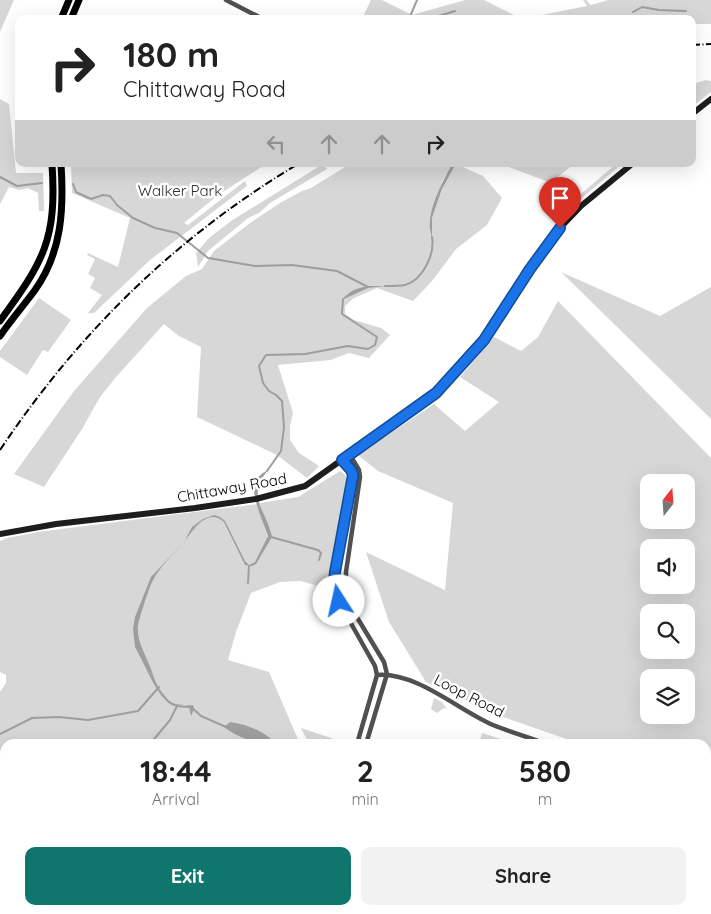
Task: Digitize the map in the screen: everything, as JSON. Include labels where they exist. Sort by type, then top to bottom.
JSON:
[{"type":"main road","points":[[62,15],[68,0]]},
{"type":"main road","points":[[73,15],[79,0]]},
{"type":"main road","points":[[696,111],[711,100]]},
{"type":"main road","points":[[0,321],[31,279],[47,244],[53,215],[52,167]]},
{"type":"main road","points":[[0,336],[35,290],[53,255],[62,218],[61,167]]},
{"type":"main road","name":"Chittaway Road","points":[[0,534],[56,524],[195,508],[286,492],[306,486],[436,393],[484,340],[530,269],[560,228],[581,206],[628,167]]},
{"type":"street","points":[[226,0],[255,15]]},
{"type":"street","points":[[350,455],[360,470],[360,477],[346,572],[346,589],[355,614],[384,662],[387,674],[368,739]]},
{"type":"street","points":[[342,460],[351,470],[353,480],[334,581],[339,601],[375,666],[377,675],[359,739]]},
{"type":"street","name":"Loop Road","points":[[377,675],[387,674],[434,691],[492,725],[533,739]]},
{"type":"green space","points":[[0,0],[14,0],[0,32]]},
{"type":"green space","points":[[371,0],[382,0],[412,15],[364,15]]},
{"type":"green space","points":[[465,0],[484,0],[514,15],[412,15]]},
{"type":"green space","points":[[583,0],[586,0],[591,5],[608,0],[711,0],[711,24],[696,24],[696,15],[542,15],[587,6]]},
{"type":"green space","points":[[706,80],[711,81],[711,92],[696,104],[696,83]]},
{"type":"green space","points":[[0,99],[9,104],[16,173],[43,173],[44,211],[39,211],[38,193],[28,188],[19,190],[9,187],[0,204]]},
{"type":"green space","name":"Walker Park","points":[[71,167],[261,167],[218,195],[184,223],[188,225],[245,181],[247,186],[150,260],[94,313],[88,313],[102,295],[90,288],[95,278],[88,274],[95,259],[87,255],[88,253],[118,267],[130,218],[72,193]]},
{"type":"green space","points":[[318,167],[325,167],[327,169],[270,203],[259,213],[248,218],[208,251],[198,267],[196,253],[209,238],[231,221]]},
{"type":"green space","points":[[345,167],[450,167],[442,182],[430,224],[442,189],[454,167],[463,167],[483,176],[502,198],[487,225],[456,249],[432,281],[413,301],[377,288],[354,298],[345,306],[345,314],[354,320],[381,328],[390,335],[369,358],[349,353],[331,360],[278,365],[293,413],[290,426],[290,440],[299,453],[319,466],[307,478],[277,455],[197,417],[201,347],[179,336],[164,324],[100,397],[82,429],[44,487],[14,474],[74,391],[147,308],[186,276],[202,269],[214,251],[250,223],[280,203],[311,188]]},
{"type":"green space","points":[[509,167],[570,167],[555,179],[575,199],[612,167],[618,167],[575,204],[546,181]]},
{"type":"green space","points":[[561,272],[660,316],[711,287],[711,419]]},
{"type":"green space","points":[[39,298],[71,320],[48,352],[43,350],[27,375],[0,357],[0,351]]},
{"type":"green space","points":[[558,301],[711,458],[711,739],[567,739],[503,717],[426,682],[389,622],[366,552],[445,590],[453,503],[378,471],[358,455],[434,404],[465,431],[499,402],[460,377],[494,337],[521,351],[538,337]]},
{"type":"green space","points":[[340,471],[347,480],[348,487],[329,589],[301,581],[280,582],[251,593],[236,632],[228,660],[269,672],[298,739],[0,739],[0,692],[6,683],[6,675],[0,672],[0,541],[38,532],[257,504],[269,541],[260,503],[298,497]]},
{"type":"green space","points":[[434,698],[442,702],[447,709],[444,708],[437,713],[431,709]]},
{"type":"green space","points":[[301,728],[334,739],[306,739]]},
{"type":"green space","points":[[482,733],[501,739],[480,739]]},
{"type":"shaded area","points":[[450,167],[454,167],[442,189],[432,218],[432,238],[430,225],[432,208]]},
{"type":"shaded area","points":[[369,286],[386,286],[368,288],[342,300],[354,290]]},
{"type":"shaded area","points":[[269,469],[258,487],[258,495],[259,503],[272,537],[256,564],[252,566],[245,565],[224,522],[218,518],[212,517],[200,522],[185,541],[192,527],[203,519],[214,515],[225,521],[245,561],[249,565],[255,562],[268,536],[256,501],[254,488],[257,478]]},
{"type":"shaded area","points":[[182,544],[155,576],[146,597],[138,625],[138,637],[159,689],[170,701],[179,704],[170,703],[161,695],[152,680],[151,673],[147,670],[135,647],[133,629],[135,617],[151,577]]},
{"type":"shaded area","points":[[184,705],[193,705],[194,709],[191,716],[189,706]]},
{"type":"shaded area","points":[[230,722],[246,726],[270,739],[246,739],[224,727]]},
{"type":"waterway","points":[[411,15],[417,0]]},
{"type":"waterway","points":[[633,12],[642,7],[686,11]]},
{"type":"waterway","points":[[442,15],[455,11]]},
{"type":"waterway","points":[[0,177],[17,186],[42,183]]},
{"type":"waterway","points":[[73,184],[76,192],[91,199],[103,195],[110,196],[117,205],[133,218],[155,228],[177,233],[208,258],[255,266],[292,265],[337,271],[368,287]]},
{"type":"waterway","points":[[385,286],[405,285],[417,278],[430,258],[432,237]]},
{"type":"waterway","points":[[267,471],[281,451],[284,427],[282,401],[269,391],[263,383],[259,366],[266,355],[305,354],[348,346],[368,349],[375,345],[377,337],[342,314],[343,299]]},
{"type":"waterway","points":[[271,537],[318,550],[321,553],[319,560]]},
{"type":"waterway","points":[[248,583],[249,566]]},
{"type":"waterway","points":[[144,661],[151,677],[171,704],[191,707],[201,716],[226,727]]},
{"type":"waterway","points":[[0,734],[32,718],[59,717],[88,720],[138,711],[159,687]]},
{"type":"waterway","points":[[154,739],[170,720],[177,706]]},
{"type":"railway","points":[[696,45],[711,44]]},
{"type":"railway","points":[[0,450],[30,407],[63,366],[133,290],[171,255],[211,223],[253,192],[293,167]]},
{"type":"route","points":[[339,601],[334,581],[335,572],[353,480],[351,470],[342,460],[436,393],[484,340],[530,269],[560,228]]}]
